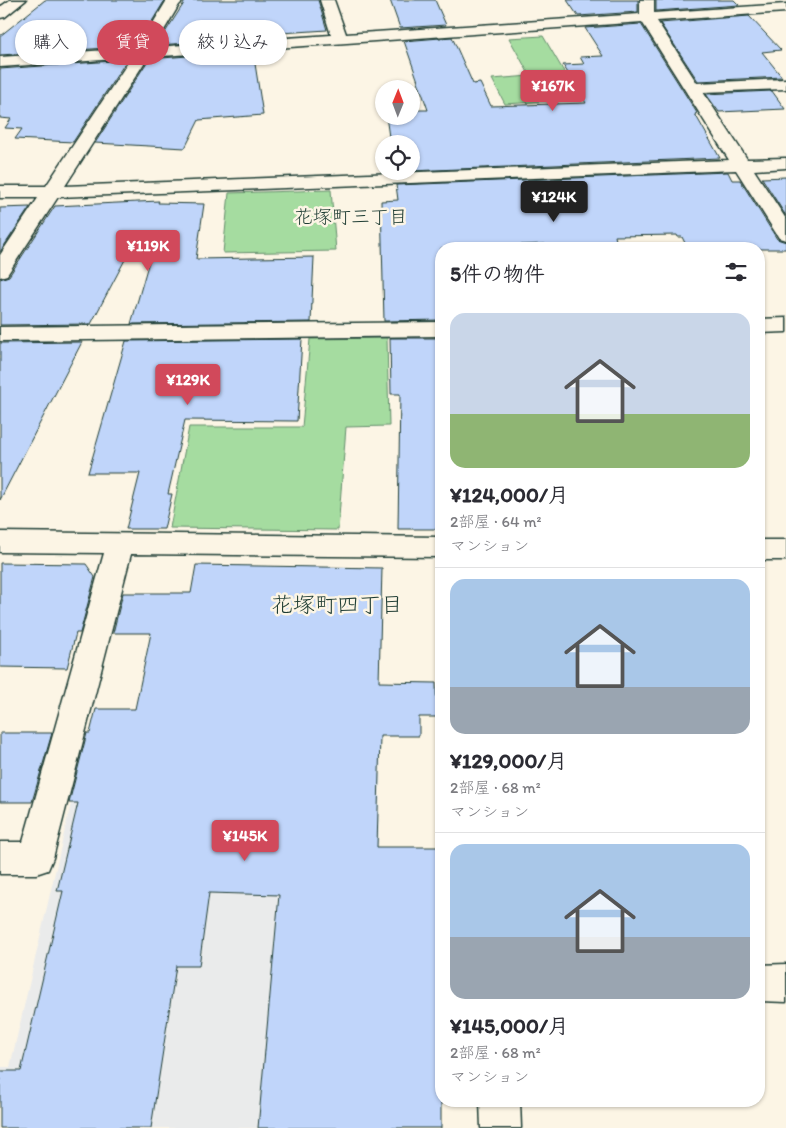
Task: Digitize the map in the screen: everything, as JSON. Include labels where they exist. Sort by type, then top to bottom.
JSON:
[{"type":"street","points":[[0,14],[19,0]]},
{"type":"street","points":[[162,20],[172,2],[178,0]]},
{"type":"street","points":[[327,0],[340,39]]},
{"type":"street","points":[[647,0],[647,18],[786,234]]},
{"type":"street","points":[[169,50],[786,8]]},
{"type":"street","points":[[0,62],[97,55]]},
{"type":"street","points":[[0,271],[135,65]]},
{"type":"street","points":[[692,88],[786,84]]},
{"type":"street","points":[[0,192],[52,192],[786,163]]},
{"type":"street","points":[[765,326],[786,325]]},
{"type":"street","points":[[0,334],[435,329]]},
{"type":"street","points":[[0,542],[435,547]]},
{"type":"street","points":[[0,858],[36,858],[120,544]]},
{"type":"street","points":[[765,550],[786,550]]},
{"type":"street","points":[[765,983],[786,983]]},
{"type":"street","points":[[500,1107],[501,1128]]},
{"type":"shaded area","points":[[81,760],[381,760],[370,1128],[0,1128],[0,1067],[10,1067]]},
{"type":"green space","points":[[543,36],[580,99],[505,104],[492,79],[530,76],[509,38]]},
{"type":"green space","points":[[331,190],[336,251],[223,253],[229,193]]},
{"type":"green space","points":[[387,338],[389,426],[346,427],[338,530],[170,528],[189,427],[302,427],[310,339]]},
{"type":"building","points":[[45,0],[165,0],[153,20],[97,20],[97,49],[87,49],[87,20],[20,20]]},
{"type":"building","points":[[186,0],[318,0],[327,30],[287,33],[287,20],[179,20],[179,44],[169,44],[169,26]]},
{"type":"building","points":[[390,0],[435,0],[446,25],[400,28]]},
{"type":"building","points":[[567,0],[638,0],[638,12],[578,16]]},
{"type":"building","points":[[656,0],[734,0],[739,5],[656,11]]},
{"type":"building","points":[[749,16],[781,50],[762,52],[782,77],[698,81],[660,23]]},
{"type":"building","points":[[15,24],[15,54],[0,55],[0,36]]},
{"type":"building","points":[[641,24],[697,113],[695,114],[720,158],[420,171],[420,135],[389,135],[387,125],[420,125],[420,110],[428,110],[420,87],[420,80],[418,80],[404,41],[452,37],[473,84],[480,83],[491,106],[586,103],[563,65],[584,64],[580,57],[603,56],[585,28]]},
{"type":"building","points":[[169,57],[179,57],[179,65],[255,65],[263,115],[199,120],[185,148],[95,143],[145,65],[169,65]]},
{"type":"building","points":[[97,62],[97,65],[124,65],[73,142],[15,139],[22,129],[5,128],[11,119],[0,118],[0,69],[87,65],[87,63]]},
{"type":"building","points":[[772,91],[785,109],[719,112],[706,94]]},
{"type":"building","points":[[728,172],[732,180],[740,180],[777,239],[786,242],[786,249],[765,249],[765,242],[684,242],[682,237],[677,235],[615,236],[616,242],[435,242],[435,320],[384,321],[381,201],[398,200],[396,185]]},
{"type":"building","points":[[786,177],[786,216],[762,178]]},
{"type":"building","points":[[159,201],[158,203],[204,204],[196,259],[314,257],[311,322],[131,324],[154,244],[137,237],[91,324],[0,325],[0,279],[9,276],[55,206]]},
{"type":"building","points":[[30,207],[0,252],[0,208]]},
{"type":"building","points":[[390,338],[435,338],[435,529],[398,529],[400,394],[391,394]]},
{"type":"building","points":[[302,339],[297,421],[185,420],[168,494],[172,494],[164,529],[126,529],[140,473],[88,473],[126,341]]},
{"type":"building","points":[[82,342],[0,500],[0,343]]},
{"type":"building","points":[[0,563],[86,564],[95,577],[80,633],[76,633],[67,668],[0,667]]},
{"type":"building","points":[[196,565],[382,568],[379,682],[435,683],[435,717],[419,717],[419,736],[380,736],[377,847],[435,847],[435,1107],[441,1107],[441,1128],[258,1128],[279,895],[209,893],[199,966],[176,966],[151,1128],[0,1128],[0,1071],[21,1071],[63,891],[57,891],[78,803],[69,803],[87,733],[90,733],[96,709],[135,709],[151,633],[113,633],[123,593],[191,593]]},
{"type":"building","points":[[0,733],[52,733],[32,802],[0,802]]},
{"type":"district","name":"花塚町三丁目","points":[[351,216]]},
{"type":"district","name":"花塚町四丁目","points":[[337,604]]}]
